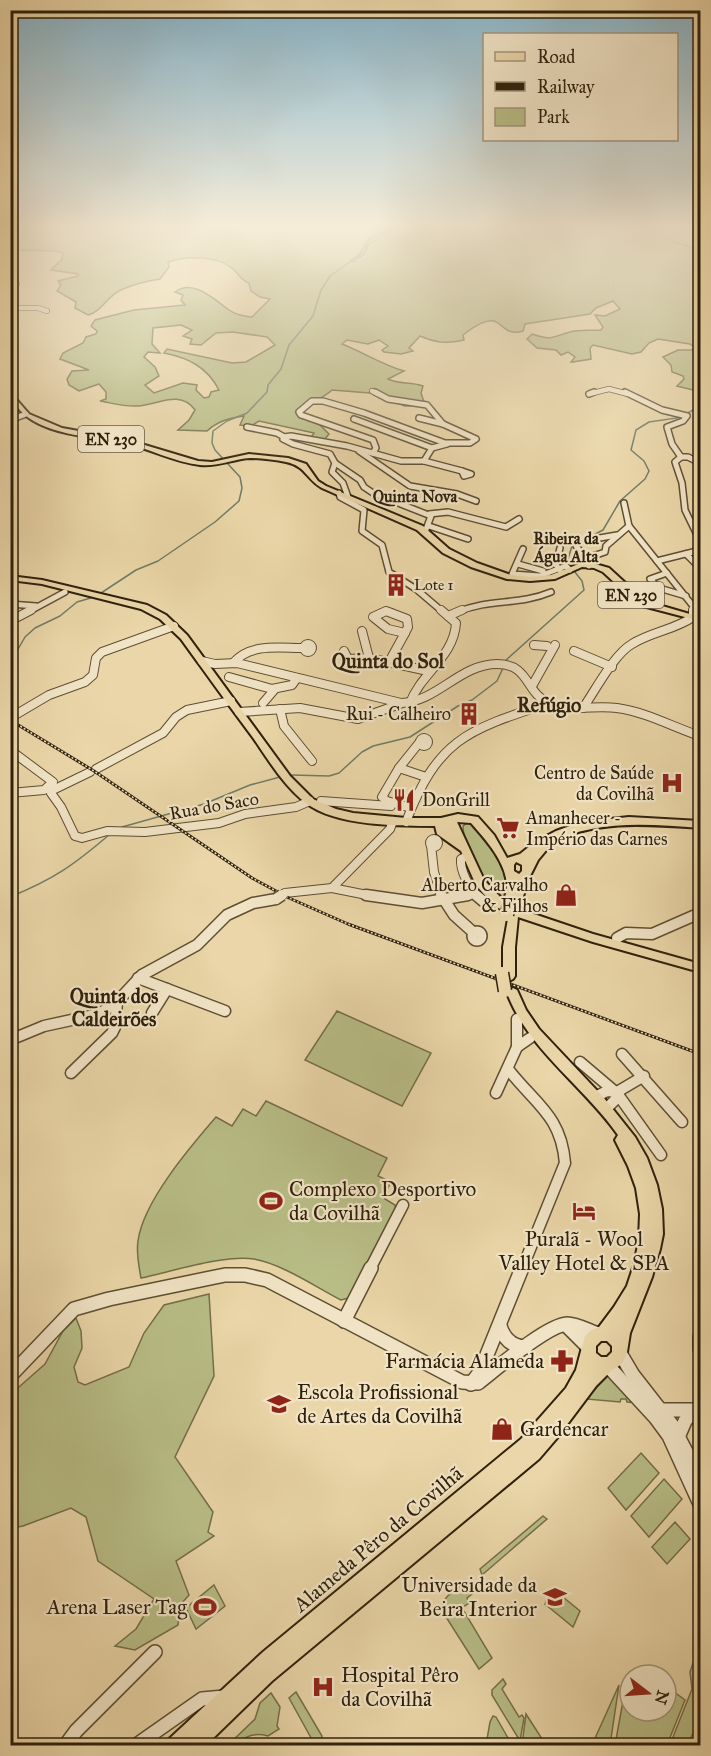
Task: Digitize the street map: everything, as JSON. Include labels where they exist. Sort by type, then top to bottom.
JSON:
[{"type":"main road","name":"EN 230","points":[[10,394],[26,414],[60,430],[128,442],[184,460],[207,464],[249,456],[298,463],[308,469],[316,482],[427,529],[456,557],[510,577],[542,579],[588,562],[606,570],[633,598],[642,603],[697,618]]},
{"type":"main road","points":[[11,577],[72,594],[79,591],[144,607],[212,666],[231,701],[291,783],[316,801],[343,815],[447,826],[466,819],[474,820],[481,826],[500,854],[500,858],[527,871]]},
{"type":"main road","points":[[509,992],[540,1040],[606,1109],[628,1137],[645,1166],[653,1190],[656,1216],[650,1263],[645,1280],[623,1329],[616,1362],[607,1366],[595,1362],[589,1349],[591,1339],[600,1333],[621,1309],[637,1276],[647,1231],[645,1190],[633,1160],[616,1132],[530,1038],[517,1019],[509,992],[506,975],[513,865],[539,843],[578,826],[614,822],[700,824]]},
{"type":"main road","points":[[509,909],[533,858],[551,842],[586,829],[616,825],[700,829]]},
{"type":"main road","points":[[447,826],[465,852],[485,890],[509,909],[556,924],[617,938],[700,962]]},
{"type":"main road","points":[[513,865],[515,877],[527,871]]},
{"type":"main road","points":[[556,924],[593,938],[700,968]]},
{"type":"main road","points":[[600,1333],[613,1337],[619,1350]]},
{"type":"main road","name":"Alameda Pêro da Covilhã","points":[[174,1746],[224,1697],[526,1444],[571,1393],[583,1373],[589,1349]]},
{"type":"main road","name":"Alameda Pêro da Covilhã","points":[[191,1746],[266,1675],[533,1453],[572,1408],[591,1381],[607,1366]]},
{"type":"street","points":[[41,309],[47,311]]},
{"type":"street","points":[[589,394],[606,388],[623,390],[640,402],[683,415],[687,418],[669,424],[666,431],[681,456],[700,463]]},
{"type":"street","points":[[372,391],[388,399],[427,405],[443,424]]},
{"type":"street","points":[[373,453],[376,448],[373,440],[301,415],[299,412],[312,401],[323,401],[448,444]]},
{"type":"street","points":[[10,420],[26,414]]},
{"type":"street","points":[[354,419],[432,448],[448,444],[470,443],[476,439],[443,424],[419,418]]},
{"type":"street","points":[[247,427],[280,434],[288,443],[324,450],[332,456],[335,463],[360,480],[364,487],[373,493],[429,514],[448,512],[506,526],[519,519]]},
{"type":"street","points":[[284,437],[291,436],[351,447],[401,461],[423,461],[462,471]]},
{"type":"street","points":[[351,447],[410,486],[457,494],[476,501]]},
{"type":"street","points":[[423,461],[432,448]]},
{"type":"street","points":[[681,456],[675,462],[682,483],[685,510],[700,541]]},
{"type":"street","points":[[335,463],[332,472],[340,491],[340,497],[364,510],[362,531],[382,545],[389,572],[417,589],[456,623],[453,642],[448,651],[428,672],[413,693],[410,703]]},
{"type":"street","points":[[583,708],[626,648],[635,641],[697,618],[686,596],[629,526],[625,518],[624,503]]},
{"type":"street","points":[[429,514],[431,516],[427,529],[468,539]]},
{"type":"street","points":[[576,546],[588,562],[605,552],[606,546],[629,526]]},
{"type":"street","points":[[594,539],[617,535]]},
{"type":"street","points":[[657,561],[686,554],[700,547]]},
{"type":"street","points":[[560,548],[556,565],[560,570]]},
{"type":"street","points":[[523,549],[512,574],[541,577],[566,566],[572,569]]},
{"type":"street","points":[[686,554],[700,568]]},
{"type":"street","points":[[518,564],[543,571]]},
{"type":"street","points":[[667,573],[650,579],[659,588],[686,596]]},
{"type":"street","points":[[10,621],[64,590]]},
{"type":"street","points":[[448,616],[476,604],[532,600],[550,592]]},
{"type":"street","points":[[10,604],[37,606]]},
{"type":"street","points":[[22,605],[26,608],[24,613]]},
{"type":"street","points":[[389,662],[405,633],[409,623],[407,619],[383,610],[373,617],[388,628],[405,633]]},
{"type":"street","points":[[10,718],[49,695],[78,686],[89,679],[93,675],[96,658],[102,652],[169,628]]},
{"type":"street","points":[[362,631],[369,658]]},
{"type":"street","points":[[532,686],[551,646],[534,645]]},
{"type":"street","points":[[234,662],[242,653],[265,649],[303,648]]},
{"type":"street","points":[[344,651],[348,659],[369,658],[428,672]]},
{"type":"street","points":[[574,651],[612,666]]},
{"type":"street","points":[[212,666],[234,662],[401,703],[410,703],[421,700],[477,667],[503,665],[522,670],[541,698],[549,703],[583,708],[606,707],[627,711],[700,736]]},
{"type":"street","points":[[229,677],[275,688],[292,685],[297,678]]},
{"type":"street","points":[[263,703],[275,688]]},
{"type":"street","points":[[10,794],[53,789],[160,735],[170,729],[175,718],[180,714],[202,705],[231,701]]},
{"type":"street","points":[[239,712],[300,708],[321,710],[358,719],[401,703]]},
{"type":"street","points":[[406,822],[409,807],[440,756],[466,734],[497,720],[549,703]]},
{"type":"street","points":[[280,709],[284,726],[312,761]]},
{"type":"street","points":[[409,807],[387,801],[382,797],[399,768],[419,743]]},
{"type":"street","points":[[10,750],[48,777],[53,782],[53,789]]},
{"type":"street","points":[[399,768],[426,777]]},
{"type":"street","name":"Rua do Saco","points":[[53,789],[75,836],[82,838],[107,831],[145,832],[219,823],[245,814],[279,811],[316,801],[409,807]]},
{"type":"street","points":[[332,888],[390,829],[393,821]]},
{"type":"street","points":[[431,845],[438,891],[449,913],[474,933]]},
{"type":"street","points":[[465,852],[460,863],[474,894],[480,901],[509,909]]},
{"type":"street","points":[[10,1040],[44,1026],[99,1014],[117,1002],[138,978],[197,945],[227,915],[253,903],[276,900],[285,892],[332,888],[410,903],[443,901],[474,894]]},
{"type":"street","points":[[617,938],[626,933],[652,934],[700,913]]},
{"type":"street","points":[[138,978],[225,1011]]},
{"type":"street","points":[[152,1013],[167,989]]},
{"type":"street","points":[[71,1073],[112,1033],[115,1027],[117,1002]]},
{"type":"street","points":[[496,1093],[517,1047],[517,1019]]},
{"type":"street","points":[[517,1047],[530,1038]]},
{"type":"street","points":[[622,1054],[644,1076],[682,1122]]},
{"type":"street","points":[[580,1062],[616,1093],[661,1155]]},
{"type":"street","points":[[471,1384],[480,1372],[565,1163],[563,1138],[553,1118],[508,1069]]},
{"type":"street","points":[[595,1097],[616,1093],[644,1076]]},
{"type":"street","points":[[606,1109],[615,1102],[616,1093]]},
{"type":"street","points":[[344,1321],[402,1205]]},
{"type":"street","points":[[10,1376],[74,1309],[109,1299],[225,1275],[244,1275],[267,1280],[447,1376],[471,1384],[485,1380],[542,1335],[561,1325],[570,1324],[600,1333]]},
{"type":"street","points":[[499,1324],[502,1335],[507,1340],[521,1348],[527,1347]]},
{"type":"street","points":[[561,1325],[575,1332],[589,1349]]},
{"type":"street","points":[[700,1336],[700,1349]]},
{"type":"street","points":[[619,1350],[628,1370],[662,1410],[679,1435],[700,1478]]},
{"type":"street","points":[[607,1366],[655,1417],[669,1436],[700,1504]]},
{"type":"street","points":[[662,1410],[697,1410]]},
{"type":"street","points":[[679,1435],[685,1421],[697,1410]]},
{"type":"street","points":[[65,1746],[76,1731],[155,1652]]},
{"type":"street","points":[[135,1746],[202,1699],[224,1697]]},
{"type":"green space","points":[[77,309],[99,309],[88,315]]},
{"type":"green space","points":[[228,309],[240,315],[252,317],[260,309],[595,309],[590,314],[525,324],[523,331],[519,332],[509,331],[494,321],[489,321],[479,324],[463,335],[464,340],[442,342],[420,336],[409,348],[413,351],[401,354],[384,352],[382,350],[388,346],[379,340],[368,344],[347,340],[342,344],[404,371],[388,379],[423,386],[421,393],[425,405],[405,406],[370,393],[332,390],[296,412],[298,416],[319,424],[329,434],[323,441],[310,439],[314,433],[259,421],[251,426],[240,425],[244,416],[224,420],[207,431],[178,430],[189,420],[195,410],[189,404],[175,399],[133,406],[100,401],[106,399],[106,392],[99,384],[79,391],[69,385],[67,379],[72,371],[89,370],[60,359],[63,353],[83,343],[86,337],[96,334],[97,331],[91,326],[95,320],[134,310]],"holes":[[[181,325],[192,330],[183,336],[192,339],[190,344],[201,345],[216,333],[233,332],[267,337],[275,345],[246,362],[232,363],[167,349],[164,353],[189,361],[203,370],[219,390],[211,392],[209,397],[204,398],[196,390],[197,385],[183,383],[154,393],[145,385],[159,376],[155,367],[144,357],[148,352],[160,353],[152,344],[153,328]]]},
{"type":"green space","points":[[620,309],[700,309],[700,389],[697,391],[677,386],[684,379],[683,376],[672,372],[671,365],[663,357],[678,350],[692,350],[694,347],[690,344],[658,339],[649,343],[641,352],[632,354],[593,345],[590,348],[591,359],[571,362],[575,357],[568,352],[561,355],[556,350],[537,348],[527,339],[532,334],[548,338],[574,331],[601,330],[603,327],[595,315],[605,316]]},
{"type":"green space","points":[[469,822],[474,824],[491,847],[507,877],[506,902],[492,888],[472,856],[463,826]]},
{"type":"green space","points":[[337,1011],[431,1053],[402,1106],[305,1060]]},
{"type":"green space","name":"Complexo Desportivo da Covilhã","points":[[266,1101],[387,1158],[378,1176],[391,1182],[384,1195],[385,1199],[395,1205],[396,1210],[352,1297],[341,1300],[287,1271],[254,1259],[214,1261],[141,1278],[137,1250],[142,1226],[149,1209],[169,1176],[216,1117],[232,1126],[243,1109],[256,1116]]},
{"type":"green space","points":[[209,1294],[214,1376],[175,1457],[213,1512],[208,1532],[214,1536],[176,1561],[189,1595],[180,1605],[178,1625],[135,1650],[115,1646],[136,1629],[154,1599],[98,1561],[86,1517],[71,1508],[23,1526],[11,1528],[11,1394],[45,1364],[63,1331],[76,1318],[81,1331],[82,1348],[74,1367],[78,1382],[85,1385],[129,1367],[144,1333],[164,1305]]},
{"type":"green space","points":[[607,1376],[616,1378],[642,1403],[627,1402],[626,1399],[621,1399],[620,1402],[586,1399]]},
{"type":"green space","points":[[641,1453],[659,1473],[626,1510],[608,1488]]},
{"type":"green space","points":[[664,1479],[682,1499],[649,1537],[631,1516]]},
{"type":"green space","points":[[543,1516],[547,1519],[482,1575],[480,1569]]},
{"type":"green space","points":[[675,1522],[690,1539],[667,1564],[652,1547]]},
{"type":"green space","points":[[466,1582],[472,1594],[467,1598],[469,1603],[462,1608],[492,1658],[479,1669],[441,1609],[447,1597]]},
{"type":"green space","name":"Arena Laser Tag","points":[[214,1585],[225,1606],[196,1629],[186,1608]]},
{"type":"green space","points":[[552,1588],[580,1611],[573,1627],[545,1604]]},
{"type":"green space","points":[[700,1620],[700,1642],[697,1622]]},
{"type":"green space","points":[[700,1642],[700,1720],[687,1745],[675,1745],[677,1740],[673,1737],[692,1689],[690,1672]]},
{"type":"green space","points":[[503,1679],[506,1684],[502,1689],[519,1717],[522,1715],[524,1718],[520,1741],[492,1695],[492,1690]]},
{"type":"green space","points":[[618,1687],[610,1745],[592,1745]]},
{"type":"green space","points":[[296,1692],[322,1736],[322,1745],[315,1745],[289,1698]]},
{"type":"green space","points":[[271,1693],[280,1707],[277,1726],[279,1729],[268,1736],[249,1736],[228,1745],[255,1719],[260,1703]]},
{"type":"green space","points":[[678,1695],[685,1700],[678,1718]]},
{"type":"green space","points":[[526,1714],[546,1745],[522,1745]]},
{"type":"green space","points":[[493,1716],[496,1717],[512,1745],[486,1745]]},
{"type":"green space","points":[[619,1723],[676,1723],[667,1745],[615,1745]]},
{"type":"waterway","points":[[98,595],[136,570],[158,561],[215,522],[239,501],[242,488],[240,477],[215,450],[212,443],[213,431],[227,421],[247,413],[267,392],[268,385],[281,369],[289,345],[313,316],[315,309]]},
{"type":"waterway","name":"Ribeira da Água Alta","points":[[686,414],[700,406]]},
{"type":"waterway","name":"Ribeira da Água Alta","points":[[505,661],[584,590],[582,581],[567,562],[572,546],[603,530],[620,501],[645,479],[649,471],[644,461],[631,450],[636,430],[649,422],[683,417]]},
{"type":"waterway","points":[[10,663],[25,637],[35,628],[60,616],[77,602],[94,597]]},
{"type":"waterway","name":"Ribeira da Água Alta","points":[[291,775],[329,776],[339,773],[362,752],[373,746],[410,737],[458,706],[472,700],[497,681],[503,668]]},
{"type":"waterway","name":"Ribeira da Água Alta","points":[[122,827],[204,804],[250,785],[280,777]]},
{"type":"waterway","name":"Ribeira da Água Alta","points":[[10,897],[63,870],[110,834]]},
{"type":"railway","points":[[10,720],[94,771],[252,878],[289,898],[348,924],[700,1054]]},
{"type":"place","name":"Lote 1","points":[[396,585]]},
{"type":"place","name":"Rui - Calheiro","points":[[469,714]]},
{"type":"place","name":"Centro de Saúde da Covilhã","points":[[672,783]]},
{"type":"place","name":"DonGrill","points":[[404,800]]},
{"type":"place","name":"Amanhecer - Império das Carnes","points":[[508,828]]},
{"type":"place","name":"Alberto Carvalho & Filhos","points":[[566,895]]},
{"type":"place","name":"Complexo Desportivo da Covilhã","points":[[271,1201]]},
{"type":"place","name":"Puralã - Wool Valley Hotel & SPA","points":[[584,1211]]},
{"type":"place","name":"Farmácia Alameda","points":[[562,1361]]},
{"type":"place","name":"Escola Profissional de Artes da Covilhã","points":[[279,1404]]},
{"type":"place","name":"Gardencar","points":[[502,1429]]},
{"type":"place","name":"Universidade da Beira Interior","points":[[555,1597]]},
{"type":"place","name":"Arena Laser Tag","points":[[205,1607]]},
{"type":"place","name":"Hospital Pêro da Covilhã","points":[[323,1687]]},
{"type":"district","name":"Quinta Nova","points":[[415,496]]},
{"type":"district","name":"Ribeira da Água Alta","points":[[566,547]]},
{"type":"district","name":"Quinta do Sol","points":[[388,661]]},
{"type":"district","name":"Refúgio","points":[[549,705]]},
{"type":"district","name":"Quinta dos Caldeirões","points":[[114,1008]]}]
